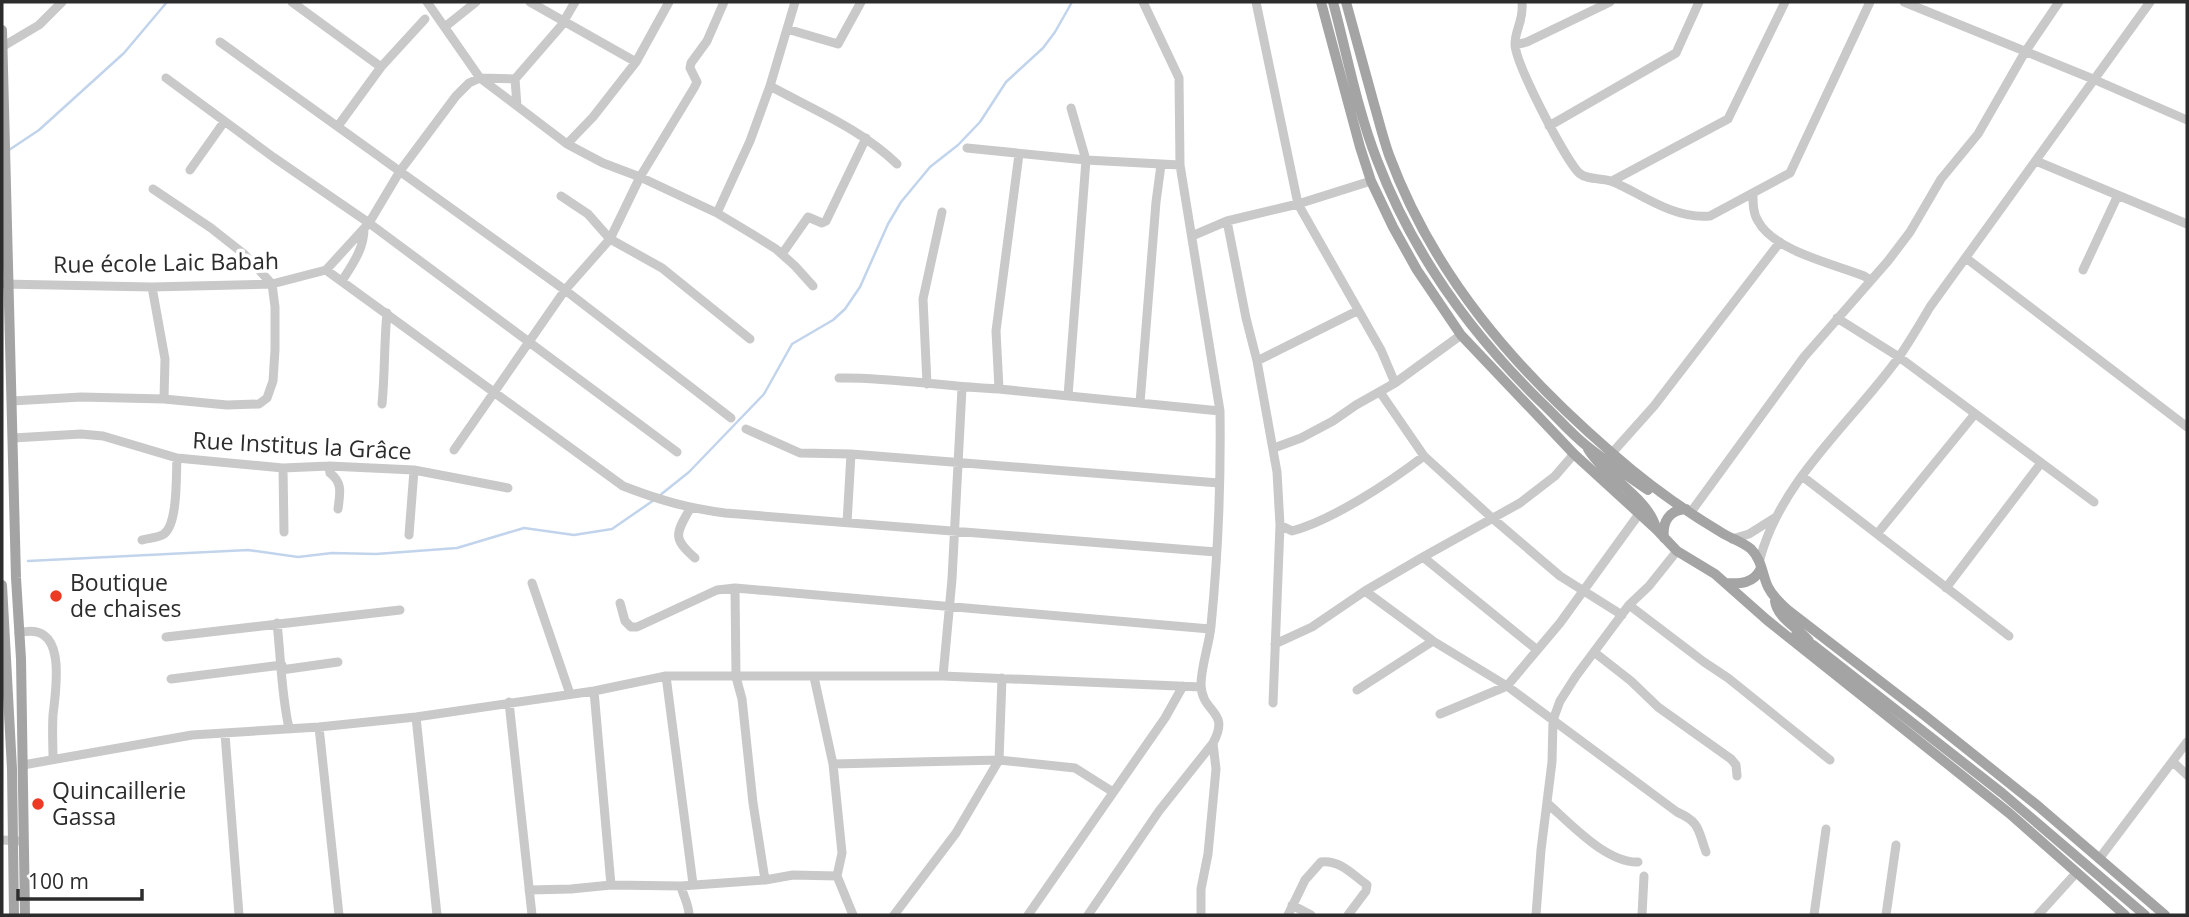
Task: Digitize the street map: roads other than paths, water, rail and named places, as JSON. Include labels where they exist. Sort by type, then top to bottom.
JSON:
[{"type":"main road","points":[[1321,2],[1371,181],[1417,270],[1461,335],[1574,454],[1676,551],[1725,583],[2009,813],[2125,915]]},
{"type":"main road","points":[[1333,2],[1376,157],[1394,202],[1417,247],[1456,305],[1494,353],[1587,446],[1653,494],[1666,501],[1676,502]]},
{"type":"main road","points":[[1346,2],[1388,153],[1408,202],[1434,251],[1466,300],[1501,345],[1612,453],[1676,502],[1743,543],[1761,564],[1775,598],[1789,611],[2028,798],[2165,915]]},
{"type":"main road","points":[[2,30],[5,284],[12,401],[25,915]]},
{"type":"main road","points":[[1587,446],[1596,461],[1651,514],[1660,533]]},
{"type":"main road","points":[[1660,533],[1667,518],[1680,509],[1688,510]]},
{"type":"main road","points":[[1725,583],[1736,584],[1755,578],[1761,564]]},
{"type":"main road","points":[[2,585],[7,841],[14,915]]},
{"type":"main road","points":[[1775,598],[1775,606],[1780,614],[1813,645],[2002,793],[2146,915]]},
{"type":"main road","points":[[1754,609],[1763,612],[1796,637],[1813,645]]},
{"type":"street","points":[[2,47],[39,25],[62,2]]},
{"type":"street","points":[[292,2],[381,67]]},
{"type":"street","points":[[427,2],[480,78],[567,144],[603,163],[717,213],[782,254],[813,286]]},
{"type":"street","points":[[446,26],[476,2]]},
{"type":"street","points":[[530,2],[636,62]]},
{"type":"street","points":[[517,106],[515,79],[542,50],[575,2]]},
{"type":"street","points":[[567,144],[593,117],[636,62],[669,2]]},
{"type":"street","points":[[454,450],[565,290],[610,239],[640,177],[697,82],[690,68],[691,63],[707,41],[724,2]]},
{"type":"street","points":[[717,213],[750,141],[795,2]]},
{"type":"street","points":[[787,29],[838,44],[861,2]]},
{"type":"street","points":[[1088,915],[1159,811],[1213,743],[1220,723],[1208,707],[1201,687],[1210,629],[1216,552],[1220,411],[1180,165],[1179,78],[1143,2]]},
{"type":"street","points":[[1256,2],[1298,204],[1381,350],[1395,383]]},
{"type":"street","points":[[1522,2],[1522,20],[1515,45],[1529,84],[1549,126],[1579,173],[1612,181],[1649,201],[1699,217],[1710,216],[1790,173],[1870,2]]},
{"type":"street","points":[[1515,45],[1610,2]]},
{"type":"street","points":[[1549,126],[1676,53],[1699,2]]},
{"type":"street","points":[[1612,181],[1728,119],[1785,2]]},
{"type":"street","points":[[1904,2],[2187,120]]},
{"type":"street","points":[[1688,510],[1804,357],[1910,232],[1941,178],[1978,134],[2025,52],[2059,2]]},
{"type":"street","points":[[1761,564],[1763,545],[1776,517],[1802,476],[1899,357],[1930,307],[2150,2]]},
{"type":"street","points":[[338,126],[381,67],[425,19]]},
{"type":"street","points":[[220,42],[565,290],[731,418]]},
{"type":"street","points":[[166,78],[677,452]]},
{"type":"street","points":[[515,79],[480,78],[469,83],[456,96],[400,171],[367,226],[326,270],[623,486],[690,509],[1216,552]]},
{"type":"street","points":[[770,86],[866,138],[897,164]]},
{"type":"street","points":[[1068,396],[1086,160],[1071,108]]},
{"type":"street","points":[[190,170],[224,122]]},
{"type":"street","points":[[782,254],[808,216],[822,223],[826,220],[866,138]]},
{"type":"street","points":[[967,148],[1086,160],[1180,165]]},
{"type":"street","points":[[999,389],[996,331],[1019,154]]},
{"type":"street","points":[[2036,161],[2187,224]]},
{"type":"street","points":[[1140,403],[1161,165]]},
{"type":"street","points":[[1192,236],[1227,221],[1298,204],[1371,181]]},
{"type":"street","points":[[12,401],[81,397],[164,399],[227,405],[259,404],[265,401],[274,371],[275,307],[272,284],[244,254],[153,189]]},
{"type":"street","points":[[1753,194],[1753,208],[1758,222],[1768,234],[1793,249],[1870,280]]},
{"type":"street","points":[[2083,270],[2118,195]]},
{"type":"street","points":[[561,196],[588,214],[610,239],[663,268],[750,339]]},
{"type":"street","points":[[927,384],[923,299],[942,212]]},
{"type":"street","points":[[1227,221],[1274,448],[1280,504],[1273,703]]},
{"type":"street","points":[[342,281],[357,257],[367,226]]},
{"type":"street","points":[[1612,453],[1654,406],[1780,242]]},
{"type":"street","points":[[1966,258],[2187,427]]},
{"type":"street","name":"Rue école Laic Babah","points":[[5,284],[272,284],[326,270]]},
{"type":"street","points":[[152,286],[165,359],[164,399]]},
{"type":"street","points":[[1257,361],[1357,311]]},
{"type":"street","points":[[382,404],[387,313]]},
{"type":"street","points":[[1837,318],[1899,357],[2094,502]]},
{"type":"street","points":[[1274,448],[1301,438],[1333,421],[1395,383],[1461,335]]},
{"type":"street","points":[[839,378],[871,377],[1220,411]]},
{"type":"street","points":[[943,676],[962,387]]},
{"type":"street","points":[[1380,391],[1424,456],[1560,576],[1622,615]]},
{"type":"street","points":[[1877,534],[1974,415]]},
{"type":"street","points":[[746,429],[800,453],[851,454],[1219,483]]},
{"type":"street","name":"Rue Institus la Grâce","points":[[13,438],[81,434],[103,436],[177,458],[283,468],[329,466],[414,470],[508,488]]},
{"type":"street","points":[[847,523],[851,454]]},
{"type":"street","points":[[1275,644],[1312,627],[1423,556],[1520,503],[1555,476],[1574,454]]},
{"type":"street","points":[[1280,525],[1292,531],[1314,523],[1396,477],[1424,456]]},
{"type":"street","points":[[142,540],[163,535],[169,527],[176,493],[177,458]]},
{"type":"street","points":[[1946,588],[2041,463]]},
{"type":"street","points":[[329,466],[330,473],[337,478],[341,487],[338,509]]},
{"type":"street","points":[[283,468],[284,532]]},
{"type":"street","points":[[409,535],[414,470]]},
{"type":"street","points":[[1802,476],[2009,636]]},
{"type":"street","points":[[690,509],[683,520],[678,538],[680,544],[695,558]]},
{"type":"street","points":[[1440,714],[1507,686],[1560,623],[1639,514]]},
{"type":"street","points":[[1732,538],[1749,534],[1776,517]]},
{"type":"street","points":[[1536,915],[1552,762],[1553,720],[1560,701],[1629,605],[1649,586],[1676,551]]},
{"type":"street","points":[[1423,556],[1536,649]]},
{"type":"street","points":[[532,583],[570,694]]},
{"type":"street","points":[[620,603],[625,621],[631,627],[637,627],[717,590],[735,588],[1210,629]]},
{"type":"street","points":[[735,588],[736,677],[765,880]]},
{"type":"street","points":[[1365,591],[1433,641],[1507,686],[1693,821],[1706,852]]},
{"type":"street","points":[[1629,605],[1728,678],[1830,760]]},
{"type":"street","points":[[166,637],[400,610]]},
{"type":"street","points":[[277,623],[283,702],[289,727]]},
{"type":"street","points":[[19,633],[36,632],[45,635],[52,645],[57,687],[53,717],[53,759]]},
{"type":"street","points":[[1357,690],[1433,641]]},
{"type":"street","points":[[1594,652],[1631,681],[1658,707],[1731,759],[1737,776]]},
{"type":"street","points":[[171,678],[338,662]]},
{"type":"street","points":[[23,765],[192,735],[319,727],[416,717],[594,691],[666,676],[943,676],[1201,687]]},
{"type":"street","points":[[666,676],[693,884]]},
{"type":"street","points":[[814,677],[833,764],[842,853],[837,876],[853,915]]},
{"type":"street","points":[[894,915],[956,833],[999,760],[1002,678]]},
{"type":"street","points":[[1028,915],[1164,718],[1183,686]]},
{"type":"street","points":[[594,691],[611,885]]},
{"type":"street","points":[[509,702],[532,915]]},
{"type":"street","points":[[416,717],[438,915]]},
{"type":"street","points":[[319,727],[339,915]]},
{"type":"street","points":[[225,734],[239,915]]},
{"type":"street","points":[[2099,859],[2187,742]]},
{"type":"street","points":[[1201,915],[1201,889],[1208,854],[1216,769],[1213,743]]},
{"type":"street","points":[[833,764],[999,760],[1075,768],[1113,792]]},
{"type":"street","points":[[2173,762],[2187,775]]},
{"type":"street","points":[[1547,803],[1607,853],[1627,862],[1638,862]]},
{"type":"street","points":[[1814,915],[1826,829]]},
{"type":"street","points":[[7,841],[24,841]]},
{"type":"street","points":[[1886,915],[1896,845]]},
{"type":"street","points":[[1288,915],[1305,880],[1321,862],[1333,861],[1367,886],[1348,915]]},
{"type":"street","points":[[2043,913],[2077,872]]},
{"type":"street","points":[[529,890],[611,885],[681,886],[765,880],[793,875],[837,876]]},
{"type":"street","points":[[1642,915],[1644,876]]},
{"type":"street","points":[[681,886],[689,907],[689,915]]},
{"type":"street","points":[[1292,905],[1311,915]]},
{"type":"waterway","points":[[9,150],[39,130],[124,53],[167,2]]},
{"type":"waterway","points":[[659,496],[689,472],[764,394],[792,344],[833,320],[845,309],[860,287],[888,224],[901,202],[930,167],[958,145],[980,122],[1006,82],[1043,48],[1072,2]]},
{"type":"waterway","points":[[28,561],[248,550],[298,557],[457,548],[524,528],[574,535],[612,529],[654,500]]},
{"type":"place","name":"Boutique de chaises","points":[[56,596]]},
{"type":"place","name":"Quincaillerie Gassa","points":[[38,804]]}]
